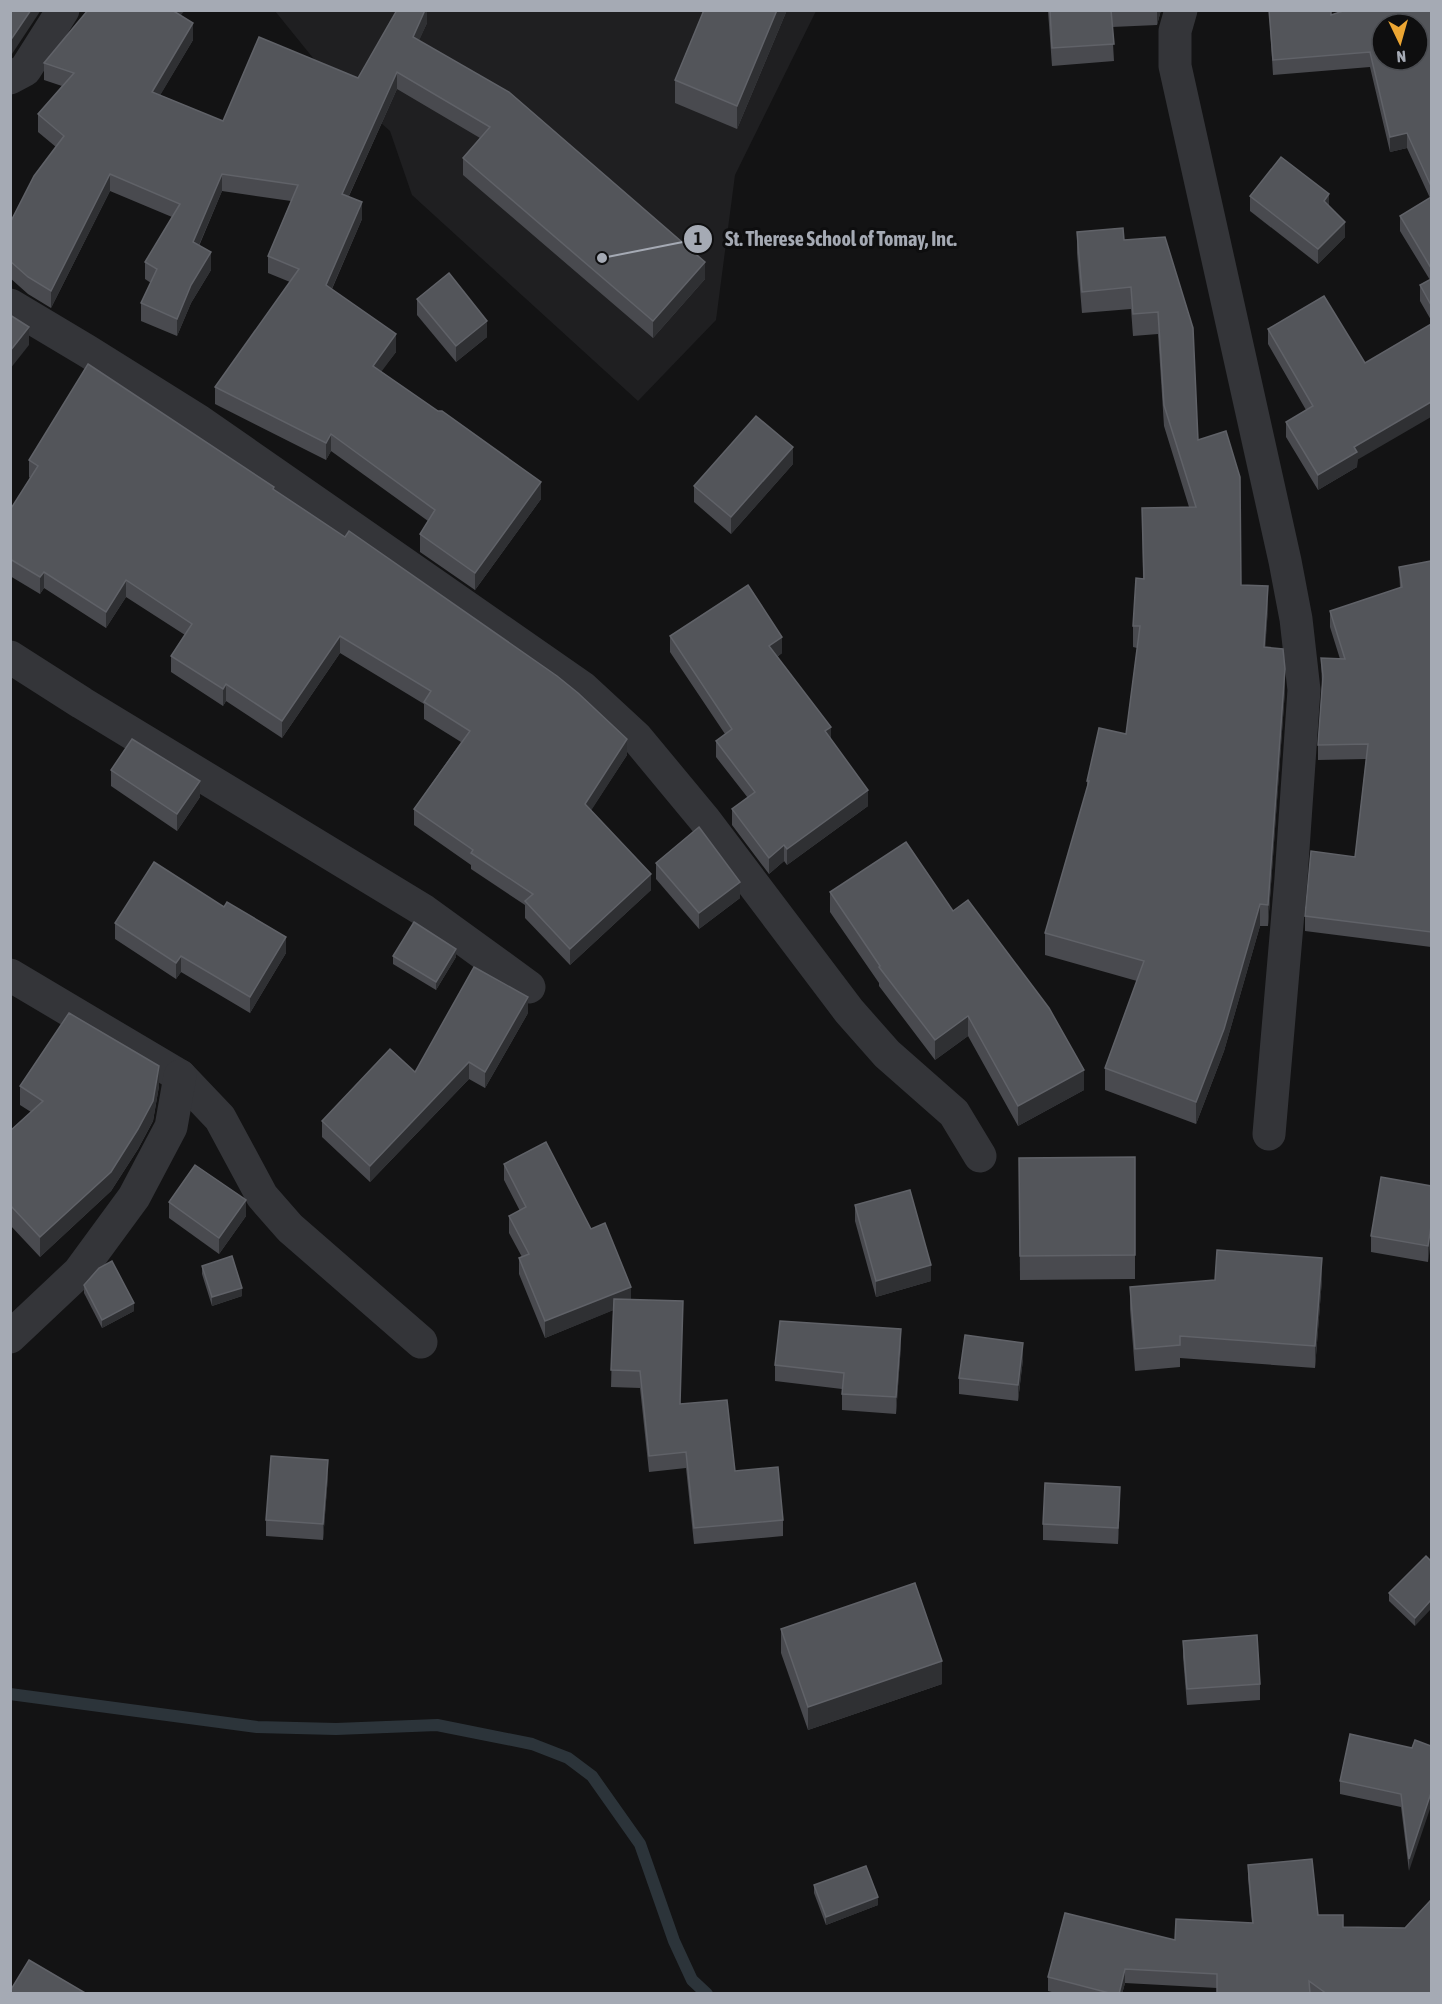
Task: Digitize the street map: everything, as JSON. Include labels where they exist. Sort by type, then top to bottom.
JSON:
[{"type":"street","points":[[10,78],[25,69],[63,10]]},
{"type":"street","points":[[1181,10],[1175,31],[1175,66],[1285,561],[1296,619],[1304,690],[1269,1134]]},
{"type":"street","points":[[10,305],[200,422],[583,688],[636,737],[704,819],[849,1011],[887,1053],[954,1113],[980,1156]]},
{"type":"street","points":[[10,657],[423,910],[529,987]]},
{"type":"street","points":[[10,975],[180,1076],[220,1118],[262,1196],[290,1228],[421,1342]]},
{"type":"street","points":[[10,1337],[79,1272],[134,1197],[171,1127],[180,1076]]},
{"type":"shaded area","points":[[275,11],[816,11],[735,175],[716,320],[638,401],[412,195],[390,131],[326,74]]},
{"type":"building","points":[[10,10],[31,10],[10,41]]},
{"type":"building","points":[[88,10],[172,10],[193,23],[152,92],[223,121],[259,37],[358,78],[397,10],[425,10],[413,37],[509,92],[705,262],[653,321],[463,158],[490,127],[397,72],[342,194],[362,202],[326,285],[396,334],[373,366],[438,411],[442,411],[541,482],[475,573],[420,534],[435,510],[331,434],[326,443],[215,387],[299,269],[268,256],[298,185],[222,174],[193,242],[211,252],[191,285],[177,319],[141,303],[157,269],[145,262],[180,204],[110,174],[51,291],[28,277],[10,261],[10,223],[34,176],[64,136],[38,114],[74,73],[44,63]]},
{"type":"building","points":[[704,10],[777,10],[737,106],[675,80]]},
{"type":"building","points":[[1050,10],[1111,10],[1114,44],[1052,48]]},
{"type":"building","points":[[1269,10],[1331,10],[1331,15],[1346,10],[1431,10],[1431,186],[1407,133],[1390,137],[1375,72],[1430,72],[1430,12],[1370,12],[1370,52],[1273,60]]},
{"type":"building","points":[[1281,157],[1329,194],[1324,201],[1345,222],[1318,249],[1250,196]]},
{"type":"building","points":[[1431,197],[1431,268],[1400,216]]},
{"type":"building","points":[[1123,228],[1124,240],[1165,237],[1193,328],[1198,440],[1226,431],[1240,477],[1241,585],[1268,586],[1264,647],[1283,649],[1285,669],[1268,905],[1260,904],[1224,1029],[1196,1102],[1105,1068],[1144,961],[1045,933],[1089,781],[1087,781],[1099,728],[1126,734],[1140,626],[1133,626],[1136,578],[1144,579],[1142,508],[1196,507],[1164,405],[1158,312],[1133,314],[1131,287],[1082,292],[1077,232]]},
{"type":"building","points":[[449,273],[487,321],[456,346],[417,299]]},
{"type":"building","points":[[1431,279],[1431,305],[1420,285]]},
{"type":"building","points":[[1324,296],[1365,363],[1431,324],[1431,402],[1354,447],[1357,452],[1318,475],[1286,422],[1313,406],[1268,329]]},
{"type":"building","points":[[10,315],[29,327],[10,351]]},
{"type":"building","points":[[88,364],[274,487],[273,489],[345,537],[349,531],[578,693],[627,739],[585,804],[651,874],[570,949],[525,901],[533,894],[471,853],[473,850],[414,809],[470,731],[424,702],[431,691],[340,636],[282,721],[226,684],[223,689],[171,656],[192,624],[126,580],[106,612],[44,572],[40,577],[10,559],[10,510],[38,466],[29,460]]},
{"type":"building","points":[[756,416],[793,447],[731,517],[694,486]]},
{"type":"building","points":[[1431,561],[1431,932],[1305,916],[1311,851],[1355,857],[1368,744],[1318,745],[1323,676],[1321,658],[1345,659],[1330,611],[1402,587],[1399,567]]},
{"type":"building","points":[[748,585],[782,637],[769,646],[831,727],[825,731],[868,790],[787,849],[784,845],[769,858],[732,809],[755,792],[716,741],[732,729],[670,636]]},
{"type":"building","points":[[132,739],[200,781],[177,814],[111,770]]},
{"type":"building","points":[[699,827],[740,882],[699,913],[656,863]]},
{"type":"building","points":[[906,842],[953,911],[968,900],[1049,1008],[1084,1070],[1018,1106],[968,1016],[935,1040],[879,967],[830,892]]},
{"type":"building","points":[[154,862],[224,907],[227,902],[286,937],[250,997],[181,956],[176,963],[115,923]]},
{"type":"building","points":[[414,922],[456,949],[436,982],[393,956]]},
{"type":"building","points":[[474,967],[528,997],[485,1072],[469,1062],[370,1166],[322,1121],[390,1049],[415,1072]]},
{"type":"building","points":[[69,1013],[159,1066],[153,1101],[111,1172],[40,1237],[10,1205],[10,1131],[43,1101],[20,1086]]},
{"type":"building","points":[[546,1142],[591,1229],[605,1223],[631,1287],[545,1321],[519,1258],[529,1254],[509,1216],[526,1207],[504,1164]]},
{"type":"building","points":[[1135,1157],[1135,1255],[1020,1256],[1019,1158]]},
{"type":"building","points":[[195,1165],[246,1200],[219,1238],[169,1202]]},
{"type":"building","points":[[1381,1177],[1431,1186],[1431,1226],[1428,1246],[1371,1236]]},
{"type":"building","points":[[910,1190],[931,1265],[876,1281],[855,1205]]},
{"type":"building","points":[[1217,1250],[1322,1258],[1315,1346],[1180,1336],[1180,1345],[1135,1349],[1130,1287],[1215,1280]]},
{"type":"building","points":[[232,1256],[242,1288],[212,1297],[202,1266]]},
{"type":"building","points":[[112,1261],[134,1303],[102,1320],[84,1285],[99,1268]]},
{"type":"building","points":[[614,1299],[683,1301],[680,1404],[727,1400],[735,1471],[778,1467],[783,1520],[694,1528],[686,1452],[649,1456],[640,1371],[611,1370]]},
{"type":"building","points":[[780,1321],[901,1329],[896,1397],[842,1394],[844,1373],[775,1365]]},
{"type":"building","points":[[965,1335],[1023,1343],[1018,1385],[959,1378]]},
{"type":"building","points":[[271,1456],[328,1460],[323,1524],[266,1520]]},
{"type":"building","points":[[1045,1483],[1120,1487],[1118,1528],[1043,1524]]},
{"type":"building","points":[[1426,1556],[1431,1561],[1431,1600],[1415,1618],[1389,1593]]},
{"type":"building","points":[[915,1583],[942,1661],[808,1707],[781,1629]]},
{"type":"building","points":[[1257,1635],[1260,1684],[1187,1689],[1183,1641]]},
{"type":"building","points":[[1350,1734],[1412,1748],[1415,1740],[1431,1746],[1431,1793],[1409,1859],[1401,1794],[1340,1781]]},
{"type":"building","points":[[1312,1859],[1318,1915],[1343,1915],[1343,1927],[1405,1928],[1431,1900],[1431,1994],[1327,1994],[1309,1981],[1310,1994],[1217,1994],[1217,1974],[1125,1969],[1119,1994],[1113,1994],[1048,1977],[1065,1913],[1175,1940],[1176,1919],[1253,1923],[1248,1865]]},
{"type":"building","points":[[866,1866],[878,1897],[826,1917],[814,1885]]},
{"type":"building","points":[[29,1960],[87,1994],[10,1994]]},
{"type":"waterway","points":[[10,1694],[257,1727],[336,1729],[437,1725],[532,1744],[568,1758],[592,1776],[640,1844],[674,1941],[692,1980],[707,1994]]},
{"type":"place","name":"St. Therese School of Tomay, Inc.","points":[[602,258]]}]
